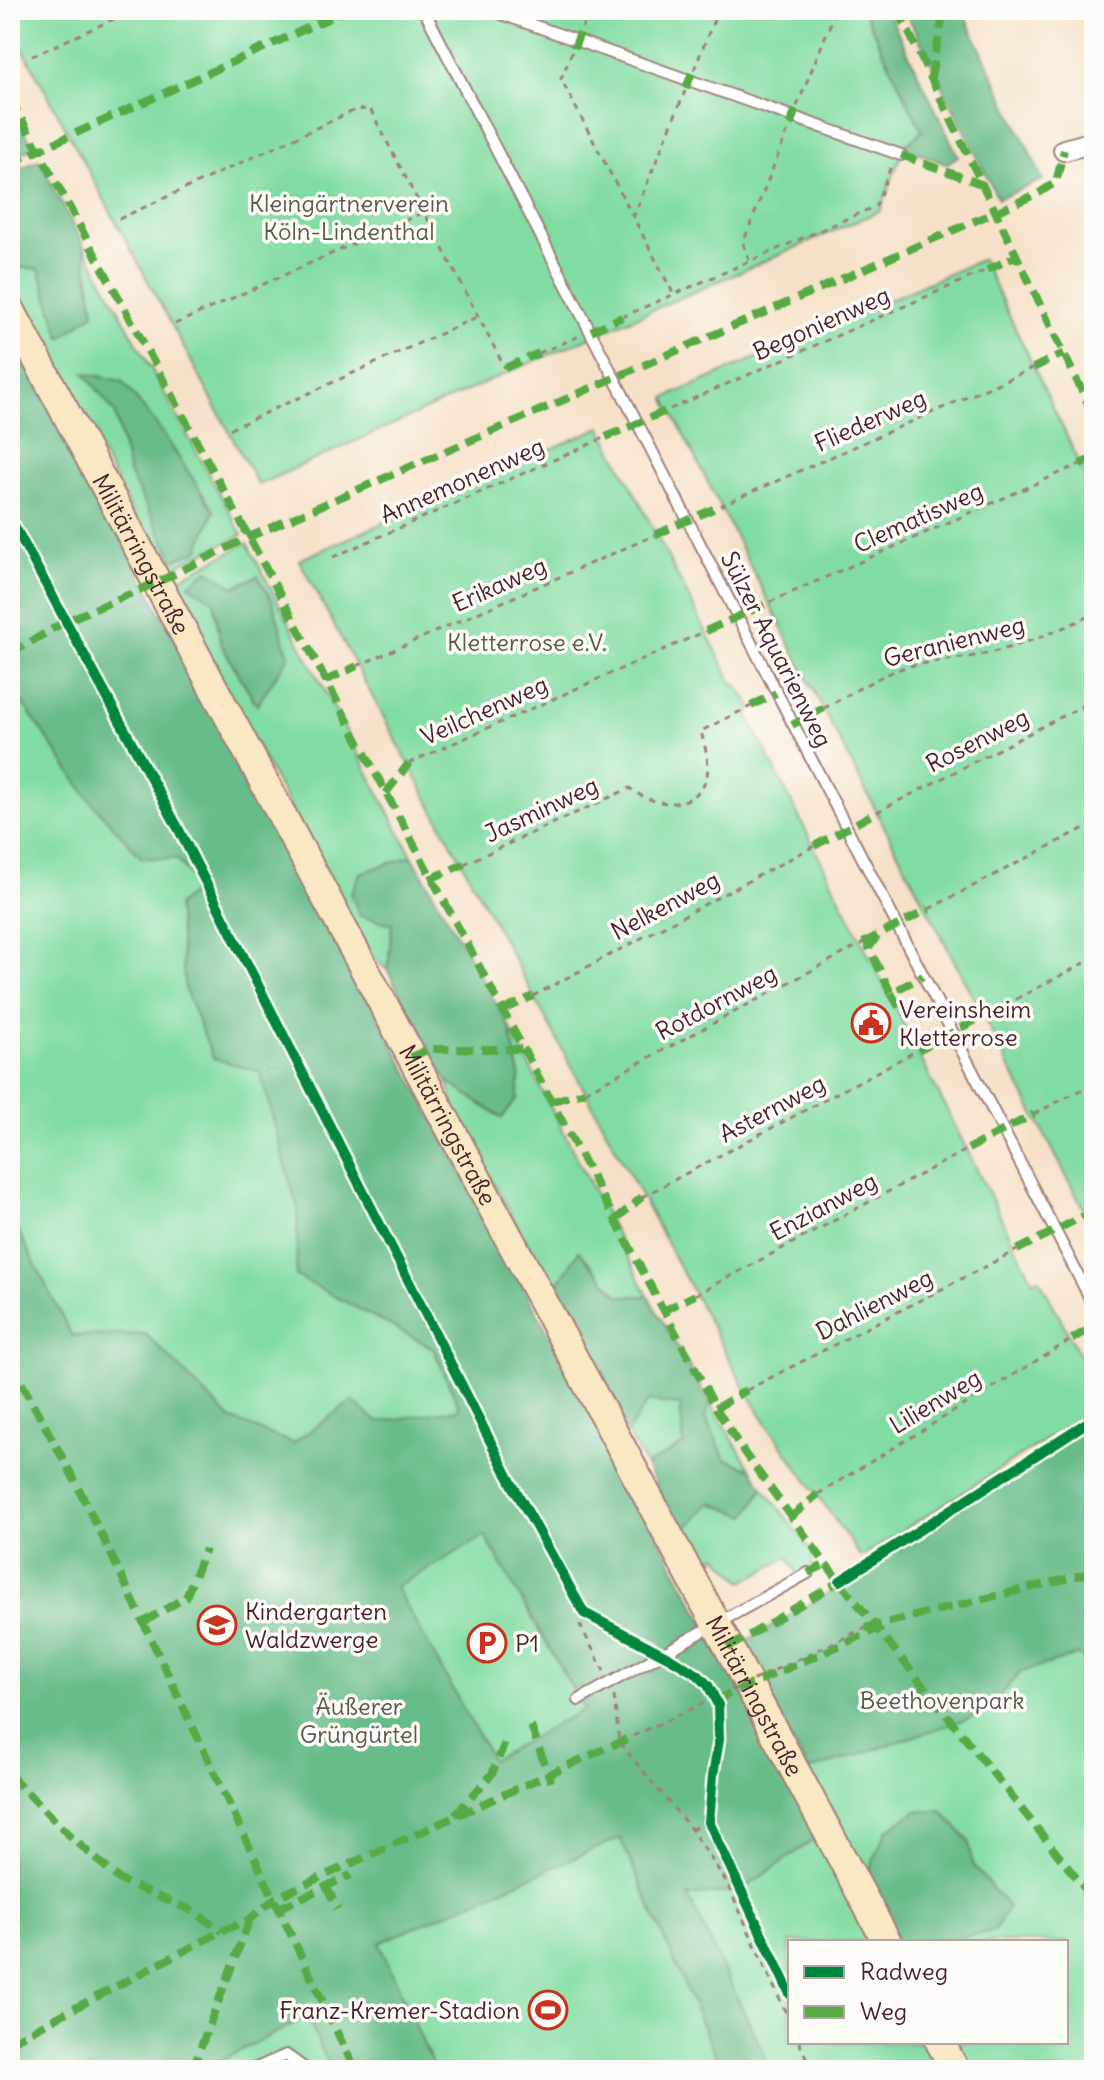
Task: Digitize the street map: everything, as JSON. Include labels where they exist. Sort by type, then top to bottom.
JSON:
[{"type":"main road","name":"Militärringstraße","points":[[10,309],[886,1940]]},
{"type":"main road","points":[[941,2044],[955,2070]]},
{"type":"street","points":[[1064,150],[1094,142]]},
{"type":"lane","name":"Sülzer Aquarienweg","points":[[424,10],[1094,1306]]},
{"type":"lane","points":[[490,10],[897,158]]},
{"type":"lane","points":[[579,1700],[808,1573]]},
{"type":"lane","points":[[252,2070],[286,2055],[307,2070]]},
{"type":"path","points":[[32,56],[134,10]]},
{"type":"path","points":[[580,33],[590,10]]},
{"type":"path","points":[[692,73],[718,10]]},
{"type":"path","points":[[796,109],[836,10]]},
{"type":"path","points":[[574,48],[561,79],[673,293]]},
{"type":"path","points":[[633,218],[686,88]]},
{"type":"path","points":[[119,219],[355,110],[370,109],[505,368]]},
{"type":"path","points":[[749,260],[743,243],[790,125]]},
{"type":"path","points":[[622,317],[876,206],[897,158]]},
{"type":"path","points":[[175,324],[424,212]]},
{"type":"path","points":[[230,429],[479,316]]},
{"type":"path","points":[[539,353],[591,331]]},
{"type":"path","points":[[929,909],[1094,823]]},
{"type":"path","points":[[984,1016],[1094,958]]},
{"type":"path","points":[[1034,1114],[1094,1083]]},
{"type":"path","points":[[1086,1215],[1094,1211]]},
{"type":"path","points":[[595,1619],[584,1613],[580,1625],[611,1684],[618,1712],[619,1742],[691,1829],[726,1881],[788,2018]]},
{"type":"path","points":[[633,1736],[865,1628]]},
{"type":"path","points":[[708,1685],[718,1705]]},
{"type":"path","points":[[710,1806],[709,1822],[716,1836]]},
{"type":"path","points":[[691,1829],[709,1822]]},
{"type":"path","points":[[729,1864],[788,1990]]},
{"type":"path","points":[[800,2044],[812,2070]]},
{"type":"path","points":[[813,2044],[825,2070]]},
{"type":"green space","name":"Kleingärtnerverein Köln-Lindenthal","points":[[10,10],[863,10],[922,131],[904,147],[880,211],[258,485],[10,25]]},
{"type":"green space","points":[[863,10],[887,10],[958,156],[946,164],[904,147],[922,131]]},
{"type":"green space","points":[[905,10],[962,10],[1043,180],[998,199]]},
{"type":"green space","points":[[10,107],[34,147],[10,158]]},
{"type":"green space","points":[[39,160],[84,246],[94,313],[61,338],[39,269],[10,266],[10,173]]},
{"type":"green space","points":[[84,246],[242,535],[163,572],[10,277],[10,266],[39,269],[61,337],[94,312]],"holes":[[[86,374],[160,429],[214,511],[198,550],[174,559],[129,473],[115,413]]]},
{"type":"green space","points":[[982,259],[1094,493],[1094,1229],[665,398]]},
{"type":"green space","name":"Äußerer Grüngürtel","points":[[10,333],[874,1940],[788,1940],[788,2044],[929,2044],[943,2070],[10,2070]]},
{"type":"green space","name":"Äußerer Grüngürtel","points":[[10,333],[819,1836],[741,1891],[688,1896],[772,2070],[722,2070],[620,1838],[379,1943],[435,2070],[331,2070],[307,2017],[202,2070],[10,2070],[10,1215],[72,1336],[146,1334],[230,1419],[293,1443],[352,1401],[378,1422],[460,1409],[433,1348],[296,1276],[298,1210],[260,1072],[213,1058],[185,989],[177,906],[198,887],[177,859],[142,858],[92,803],[10,685]],"holes":[[[485,1536],[584,1709],[492,1760],[396,1587]]]},
{"type":"green space","points":[[85,373],[122,381],[160,429],[214,511],[198,550],[174,560],[129,473],[115,413]]},
{"type":"green space","name":"Kletterrose e.V.","points":[[601,427],[734,686],[737,685],[752,707],[748,716],[1033,1281],[1039,1278],[1094,1382],[1094,1409],[861,1557],[743,1385],[299,560]]},
{"type":"green space","points":[[247,543],[412,856],[360,873],[392,924],[388,971],[368,952],[169,584]],"holes":[[[214,601],[257,705],[221,644]]]},
{"type":"green space","points":[[208,570],[234,587],[258,576],[272,600],[289,656],[257,705],[221,644],[214,601],[189,585]]},
{"type":"green space","points":[[412,856],[509,1026],[520,1076],[517,1099],[502,1118],[447,1081],[388,971],[392,924],[360,916],[351,894],[360,873]]},
{"type":"green space","points":[[509,1026],[648,1296],[619,1296],[579,1252],[554,1290],[459,1122],[447,1081],[501,1118],[520,1076]]},
{"type":"green space","points":[[579,1251],[619,1296],[648,1296],[710,1403],[705,1417],[725,1459],[751,1469],[763,1487],[747,1516],[710,1503],[682,1533],[646,1466],[684,1444],[680,1405],[648,1401],[627,1433],[554,1290]]},
{"type":"green space","points":[[648,1401],[680,1405],[684,1444],[646,1466],[627,1433]]},
{"type":"green space","points":[[710,1403],[751,1469],[725,1459],[705,1417]]},
{"type":"green space","name":"Beethovenpark","points":[[1094,1419],[1094,2070],[968,2070],[953,2044],[1068,2044],[1068,1940],[897,1940],[741,1644],[856,1577]]},
{"type":"green space","points":[[1094,1419],[1094,1667],[1078,1655],[1021,1672],[985,1713],[808,1771],[741,1644],[856,1577]]},
{"type":"green space","points":[[763,1487],[813,1553],[812,1566],[798,1574],[788,1557],[743,1582],[716,1555],[704,1574],[682,1533],[710,1503],[747,1515]]},
{"type":"green space","points":[[916,1811],[942,1811],[969,1841],[972,1864],[1008,1907],[994,1931],[947,1940],[897,1940],[866,1877],[887,1830]]},
{"type":"marked path","points":[[10,163],[347,10]]},
{"type":"marked path","points":[[898,10],[1094,416]]},
{"type":"marked path","points":[[931,77],[944,10]]},
{"type":"marked path","points":[[574,48],[580,33]]},
{"type":"marked path","points":[[686,88],[692,73]]},
{"type":"marked path","points":[[10,98],[716,1408],[743,1451],[826,1564],[1094,1900]]},
{"type":"marked path","points":[[790,125],[796,109]]},
{"type":"marked path","points":[[10,654],[66,621],[156,583],[249,537],[1039,193],[1056,182],[1064,150]]},
{"type":"marked path","points":[[901,155],[984,185]]},
{"type":"marked path","points":[[987,270],[1017,256]]},
{"type":"marked path","points":[[591,331],[622,317]]},
{"type":"marked path","points":[[505,368],[539,353]]},
{"type":"marked path","points":[[1033,368],[1064,353]]},
{"type":"marked path","points":[[606,437],[670,409]]},
{"type":"marked path","points":[[1080,464],[1094,458]]},
{"type":"marked path","points":[[655,535],[720,506]]},
{"type":"marked path","points":[[706,631],[770,602]]},
{"type":"marked path","points":[[325,681],[357,666]]},
{"type":"marked path","points":[[751,706],[776,693]]},
{"type":"marked path","points":[[792,725],[824,708]]},
{"type":"marked path","points":[[386,793],[409,763]]},
{"type":"marked path","points":[[814,846],[877,812]]},
{"type":"marked path","points":[[430,879],[464,864]]},
{"type":"marked path","points":[[863,943],[929,909]]},
{"type":"marked path","points":[[877,936],[869,948],[891,993]]},
{"type":"marked path","points":[[899,1007],[891,993],[923,976]]},
{"type":"marked path","points":[[504,1010],[533,996]]},
{"type":"marked path","points":[[918,1050],[984,1016]]},
{"type":"marked path","points":[[411,1057],[429,1049],[525,1049]]},
{"type":"marked path","points":[[553,1101],[585,1092]]},
{"type":"marked path","points":[[968,1149],[1034,1114]]},
{"type":"marked path","points":[[615,1220],[642,1197]]},
{"type":"marked path","points":[[1017,1250],[1086,1215]]},
{"type":"marked path","points":[[663,1311],[695,1295]]},
{"type":"marked path","points":[[1072,1339],[1094,1326]]},
{"type":"marked path","points":[[10,1362],[110,1552],[355,2070]]},
{"type":"marked path","points":[[716,1408],[747,1390]]},
{"type":"marked path","points":[[791,1517],[818,1494]]},
{"type":"marked path","points":[[144,1622],[186,1597],[205,1549]]},
{"type":"marked path","points":[[808,1573],[826,1564]]},
{"type":"marked path","points":[[865,1628],[1094,1572]]},
{"type":"marked path","points":[[728,1648],[840,1581]]},
{"type":"marked path","points":[[715,1700],[875,1630]]},
{"type":"marked path","points":[[531,1726],[551,1782]]},
{"type":"marked path","points":[[10,2042],[250,1919],[275,1898],[633,1736]]},
{"type":"marked path","points":[[455,1815],[492,1774],[506,1740]]},
{"type":"marked path","points":[[10,1775],[68,1834],[120,1880],[193,1911],[222,1931]]},
{"type":"marked path","points":[[279,1908],[351,1875]]},
{"type":"marked path","points":[[326,1886],[338,1909]]},
{"type":"marked path","points":[[192,2070],[250,1919]]},
{"type":"cycle path","points":[[10,518],[178,828],[511,1482],[584,1613],[670,1658],[708,1685],[718,1705],[719,1740],[709,1822],[788,1990]]},
{"type":"cycle path","points":[[840,1581],[1094,1418]]},
{"type":"place","name":"Vereinsheim Kletterrose","points":[[871,1023]]},
{"type":"place","name":"Kindergarten Waldzwerge","points":[[217,1625]]},
{"type":"place","name":"P1","points":[[487,1643]]},
{"type":"place","name":"Franz-Kremer-Stadion","points":[[548,2010]]}]
